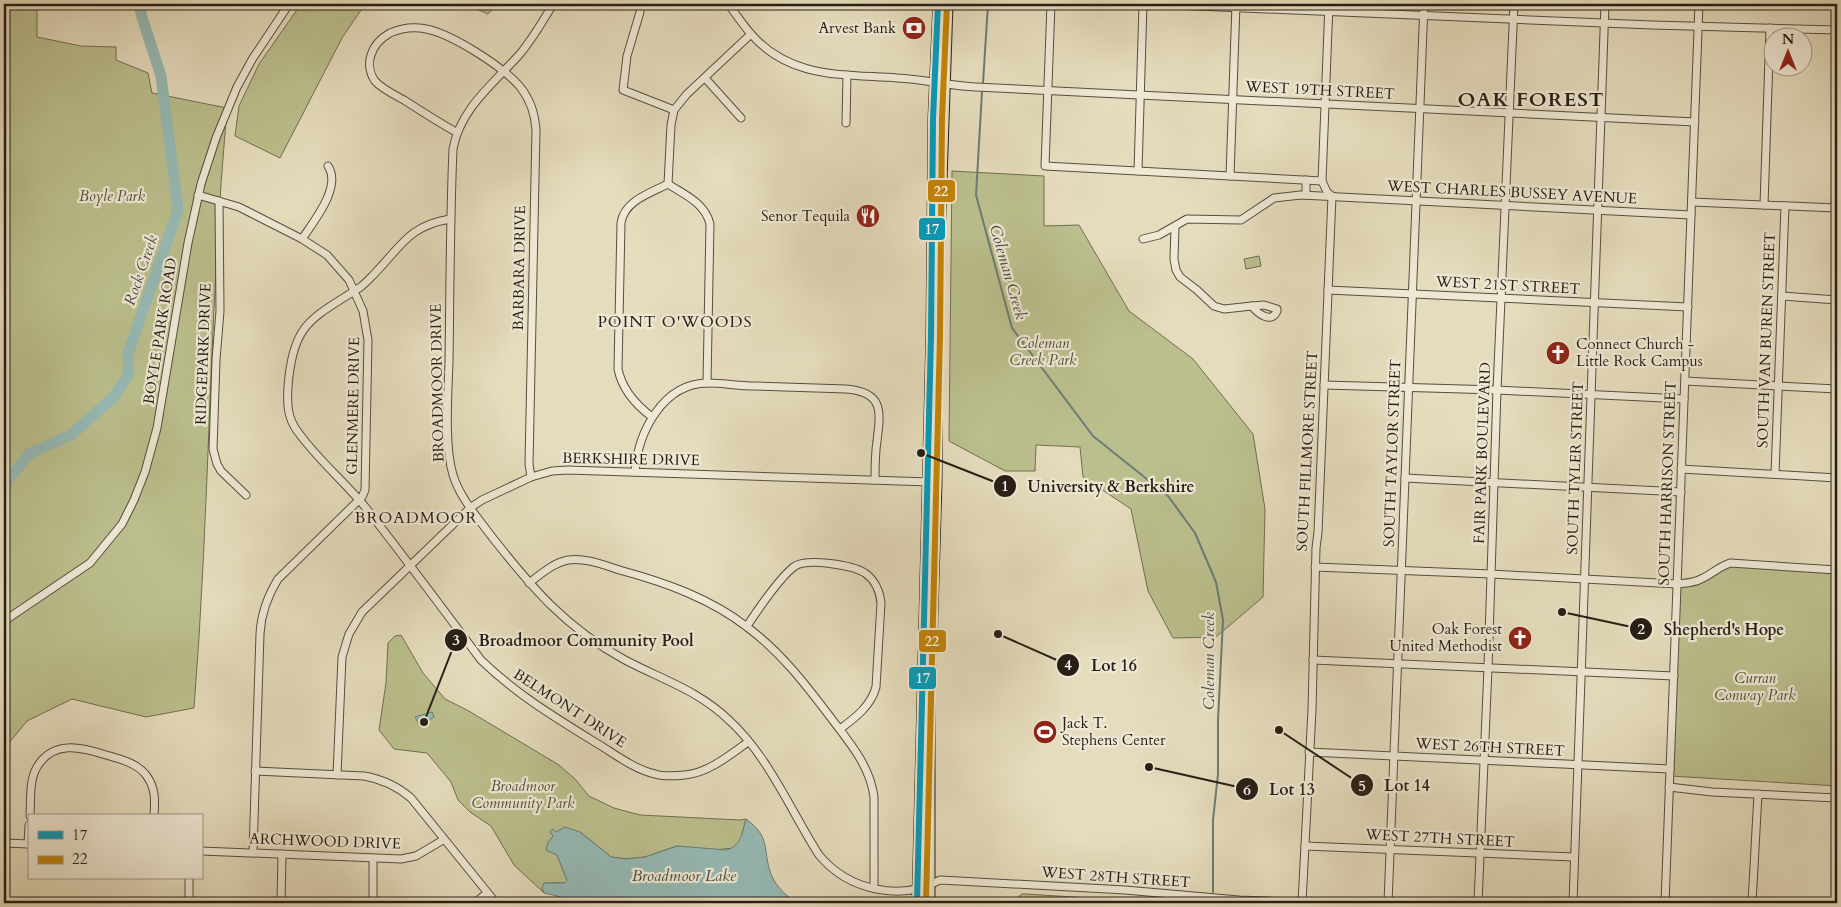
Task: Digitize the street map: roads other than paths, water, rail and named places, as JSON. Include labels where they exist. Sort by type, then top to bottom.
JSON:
[{"type":"main road","points":[[917,903],[938,4]]},
{"type":"main road","points":[[930,903],[930,710],[937,482],[938,298],[948,4]]},
{"type":"street","name":"BOYLE PARK ROAD","points":[[4,621],[90,563],[118,530],[134,500],[145,472],[157,428],[198,194],[216,138],[236,87],[253,58],[290,4]]},
{"type":"street","name":"BROADMOOR DRIVE","points":[[553,4],[529,42],[470,108],[456,132],[452,148],[449,454],[454,480],[470,508],[529,583],[558,613],[593,640],[626,660],[676,683],[705,700],[732,722],[766,767],[824,860],[840,875],[853,882],[895,892],[918,888]]},
{"type":"street","points":[[728,4],[751,34],[767,50],[792,64],[818,72],[904,78],[935,83]]},
{"type":"street","points":[[1051,4],[1045,166],[1322,181]]},
{"type":"street","points":[[1138,171],[1143,4]]},
{"type":"street","points":[[1149,4],[1329,8],[1423,15],[1770,28]]},
{"type":"street","name":"SOUTH TAYLOR STREET","points":[[1388,903],[1424,4]]},
{"type":"street","name":"FAIR PARK BOULEVARD","points":[[1478,903],[1507,136],[1510,129],[1514,4]]},
{"type":"street","name":"SOUTH TYLER STREET","points":[[1573,903],[1605,4]]},
{"type":"street","name":"SOUTH HARRISON STREET","points":[[1665,903],[1699,4]]},
{"type":"street","points":[[1230,176],[1236,6]]},
{"type":"street","points":[[1329,8],[1322,181],[1327,192],[1332,196]]},
{"type":"street","points":[[640,12],[627,56],[623,90],[674,110]]},
{"type":"street","name":"BARBARA DRIVE","points":[[456,132],[376,82],[371,72],[370,63],[376,45],[384,36],[398,30],[416,28],[429,30],[453,39],[473,50],[514,80],[526,95],[535,118],[529,464],[531,477]]},
{"type":"street","points":[[1814,29],[1837,30]]},
{"type":"street","points":[[668,184],[671,125],[674,110],[687,94],[751,34]]},
{"type":"street","points":[[846,75],[846,122]]},
{"type":"street","points":[[705,78],[742,118]]},
{"type":"street","points":[[1764,205],[1768,78]]},
{"type":"street","name":"WEST 19TH STREET","points":[[935,83],[976,88],[1695,122]]},
{"type":"street","points":[[1692,202],[1836,208],[1837,148]]},
{"type":"street","points":[[302,239],[327,199],[332,182],[332,173],[328,166]]},
{"type":"street","points":[[1306,180],[1306,195]]},
{"type":"street","points":[[668,184],[701,205],[707,214],[710,224],[707,383]]},
{"type":"street","points":[[652,416],[643,410],[627,391],[618,369],[620,223],[623,213],[629,205],[668,184]]},
{"type":"street","name":"GLENMERE DRIVE","points":[[198,194],[246,210],[302,239],[336,263],[355,290],[363,311],[368,340],[366,488],[359,500],[288,568],[274,586],[265,604],[260,634],[253,852]]},
{"type":"street","name":"WEST CHARLES BUSSEY AVENUE","points":[[1143,239],[1159,235],[1189,219],[1241,220],[1274,198],[1288,195],[1691,215]]},
{"type":"street","name":"SOUTH FILLMORE STREET","points":[[1302,903],[1332,196]]},
{"type":"street","name":"RIDGEPARK DRIVE","points":[[219,202],[220,311],[213,448],[221,471],[246,495]]},
{"type":"street","name":"SOUTH VAN BUREN STREET","points":[[1775,474],[1785,206]]},
{"type":"street","name":"BELMONT DRIVE","points":[[450,219],[437,222],[412,233],[362,286],[318,313],[302,333],[293,350],[287,404],[290,418],[298,432],[359,500],[481,660],[502,680],[539,708],[638,768],[658,775],[670,776],[694,773],[712,765],[748,742]]},
{"type":"street","points":[[1174,227],[1173,250],[1176,270],[1180,277],[1214,306],[1224,309],[1252,306]]},
{"type":"street","name":"WEST 21ST STREET","points":[[1328,290],[1688,307]]},
{"type":"street","points":[[1782,296],[1837,300]]},
{"type":"street","points":[[1685,381],[1837,390]]},
{"type":"street","points":[[636,472],[642,443],[652,416],[663,402],[675,393],[690,386],[707,383],[736,386],[846,389],[864,392],[875,400],[880,412],[875,480]]},
{"type":"street","points":[[1324,385],[1497,390],[1684,399]]},
{"type":"street","points":[[1682,469],[1837,478]]},
{"type":"street","name":"BERKSHIRE DRIVE","points":[[337,775],[341,670],[346,641],[354,624],[362,612],[410,565],[470,508],[482,500],[531,477],[552,471],[568,470],[937,482]]},
{"type":"street","points":[[1405,478],[1681,492]]},
{"type":"street","points":[[529,583],[560,562],[586,561],[656,580],[680,589],[747,626],[793,670],[862,760],[873,786],[875,808],[874,888]]},
{"type":"street","points":[[747,626],[786,575],[801,563],[815,561],[850,567],[864,572],[871,578],[878,591],[881,603],[876,687],[872,697],[862,710],[840,729]]},
{"type":"street","points":[[1315,567],[1677,584],[1692,583],[1702,579],[1719,567],[1730,563],[1837,570]]},
{"type":"street","points":[[1313,660],[1674,676]]},
{"type":"street","points":[[30,814],[33,778],[38,766],[42,760],[53,752],[68,747],[98,752],[140,768],[148,778],[155,795],[154,814]]},
{"type":"street","name":"WEST 26TH STREET","points":[[1309,752],[1670,769]]},
{"type":"street","points":[[256,771],[368,777],[394,786],[411,798],[443,840],[496,903]]},
{"type":"street","points":[[1669,787],[1837,798]]},
{"type":"street","points":[[1752,903],[1758,794]]},
{"type":"street","name":"ARCHWOOD DRIVE","points":[[202,851],[401,859],[416,856],[443,840]]},
{"type":"street","points":[[4,843],[28,844]]},
{"type":"street","name":"WEST 27TH STREET","points":[[1305,846],[1574,857]]},
{"type":"street","points":[[281,903],[282,854]]},
{"type":"street","points":[[373,859],[373,903]]},
{"type":"street","points":[[189,880],[189,903]]},
{"type":"street","name":"WEST 28TH STREET","points":[[918,888],[940,880],[1181,895],[1247,902],[1313,903]]},
{"type":"street","points":[[475,903],[487,893]]},
{"type":"street","points":[[1181,895],[1181,903]]},
{"type":"water","points":[[432,712],[434,717],[420,726],[415,717]]},
{"type":"water","name":"Broadmoor Lake","points":[[746,819],[760,832],[763,838],[768,866],[776,883],[786,895],[798,903],[581,903],[544,893],[542,888],[544,883],[564,883],[567,880],[557,855],[546,850],[548,842],[553,836],[550,832],[552,829],[556,832],[565,827],[580,832],[611,857],[626,859],[645,857],[677,846],[727,850],[739,841]]},
{"type":"waterway","name":"Rock Creek","points":[[4,492],[8,480],[29,454],[72,434],[114,397],[129,374],[128,354],[178,210],[161,76],[141,14],[140,4]]},
{"type":"waterway","name":"Coleman Creek","points":[[983,83],[988,4]]},
{"type":"waterway","name":"Coleman Creek","points":[[982,92],[976,195],[1012,328],[1093,436],[1168,496],[1195,533],[1216,582],[1223,620],[1218,720],[1218,774],[1213,820],[1213,892]]},
{"type":"place","name":"Arvest Bank","points":[[914,28]]},
{"type":"place","name":"Senor Tequila","points":[[868,216]]},
{"type":"place","name":"Connect Church - Little Rock Campus","points":[[1558,353]]},
{"type":"place","name":"University & Berkshire","points":[[921,453]]},
{"type":"place","name":"Shepherd's Hope","points":[[1562,612]]},
{"type":"place","name":"Lot 16","points":[[998,634]]},
{"type":"place","name":"Oak Forest United Methodist","points":[[1520,638]]},
{"type":"place","name":"Broadmoor Community Pool","points":[[424,722]]},
{"type":"place","name":"Lot 14","points":[[1279,730]]},
{"type":"place","name":"Jack T. Stephens Center","points":[[1045,732]]},
{"type":"place","name":"Lot 13","points":[[1149,767]]},
{"type":"district","name":"OAK FOREST","points":[[1531,99]]},
{"type":"district","name":"POINT O'WOODS","points":[[675,321]]},
{"type":"district","name":"BROADMOOR","points":[[416,517]]},
{"type":"park label","name":"Boyle Park","points":[[112,196]]},
{"type":"park label","name":"Coleman Creek Park","points":[[1043,352]]},
{"type":"park label","name":"Curran Conway Park","points":[[1755,686]]},
{"type":"park label","name":"Broadmoor Community Park","points":[[523,794]]}]
